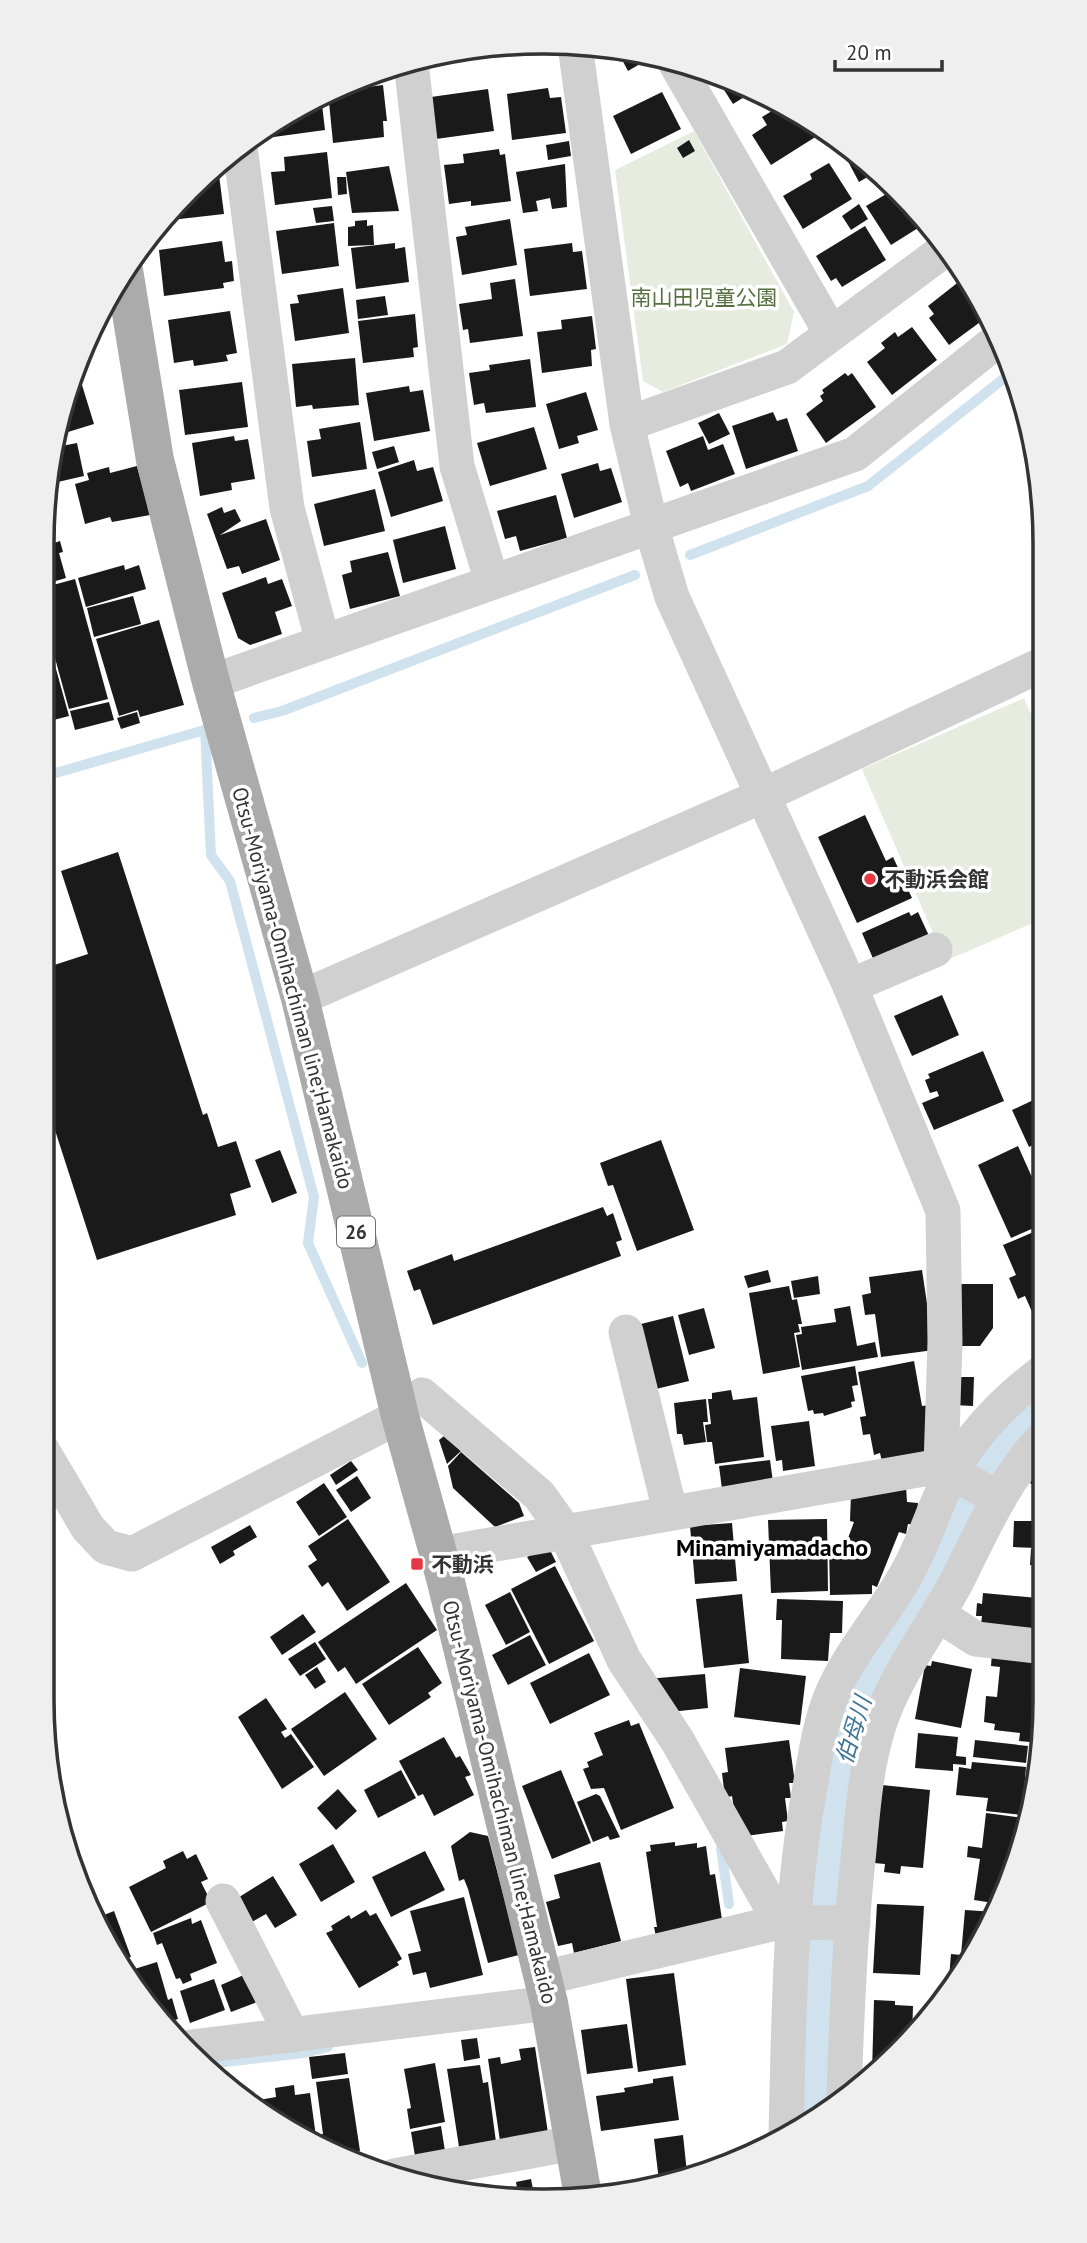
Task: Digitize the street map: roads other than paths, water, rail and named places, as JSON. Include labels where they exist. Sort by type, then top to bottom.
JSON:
[{"type":"main road","name":"Otsu-Moriyama-Omihachiman line;Hamakaido","points":[[122,296],[155,460],[211,682],[411,1406],[439,1554],[546,1991],[581,2187]]},
{"type":"street","points":[[576,55],[627,424],[651,526],[672,597],[850,986],[943,1211],[946,1469],[908,1572],[851,1656],[831,1696],[814,1763],[788,1921],[786,2124]]},
{"type":"street","points":[[412,72],[457,466],[492,582]]},
{"type":"street","points":[[682,75],[831,334]]},
{"type":"street","points":[[242,159],[287,508],[323,642]]},
{"type":"street","points":[[627,424],[788,367],[938,255]]},
{"type":"street","points":[[211,682],[855,454],[991,345]]},
{"type":"street","points":[[300,999],[762,796],[1033,669]]},
{"type":"street","points":[[850,986],[935,950]]},
{"type":"street","points":[[626,1332],[670,1511]]},
{"type":"street","points":[[439,1554],[670,1511],[946,1469],[1009,1398],[1033,1379]]},
{"type":"street","points":[[54,1470],[88,1528],[106,1547],[132,1554],[411,1406],[531,1488],[565,1531],[624,1660],[677,1740],[788,1921]]},
{"type":"street","points":[[844,2085],[853,1923],[867,1768],[880,1722],[900,1679],[939,1615],[999,1499],[1033,1448]]},
{"type":"street","points":[[946,1469],[999,1499]]},
{"type":"street","points":[[939,1615],[976,1639],[1033,1646]]},
{"type":"street","points":[[223,1901],[292,2035]]},
{"type":"street","points":[[199,2046],[292,2035],[546,1991],[788,1921],[853,1923]]},
{"type":"street","points":[[416,2172],[573,2143]]},
{"type":"waterway","points":[[690,555],[868,486],[1004,378]]},
{"type":"waterway","points":[[254,718],[282,711],[635,575]]},
{"type":"waterway","points":[[205,729],[211,855],[230,881],[314,1197],[308,1243],[362,1363]]},
{"type":"waterway","points":[[54,774],[208,729]]},
{"type":"waterway","name":"伯母川","points":[[822,2101],[830,1838],[842,1756],[857,1703],[1018,1423],[1033,1411]]},
{"type":"waterway","points":[[721,1848],[729,1904]]},
{"type":"waterway","points":[[217,2063],[304,2053],[328,2047]]},
{"type":"place","name":"不動浜会館","points":[[870,879]]},
{"type":"place","name":"不動浜","points":[[417,1564]]},
{"type":"district","name":"Minamiyamadacho","points":[[772,1547]]},
{"type":"park label","name":"南山田児童公園","points":[[704,297]]}]
